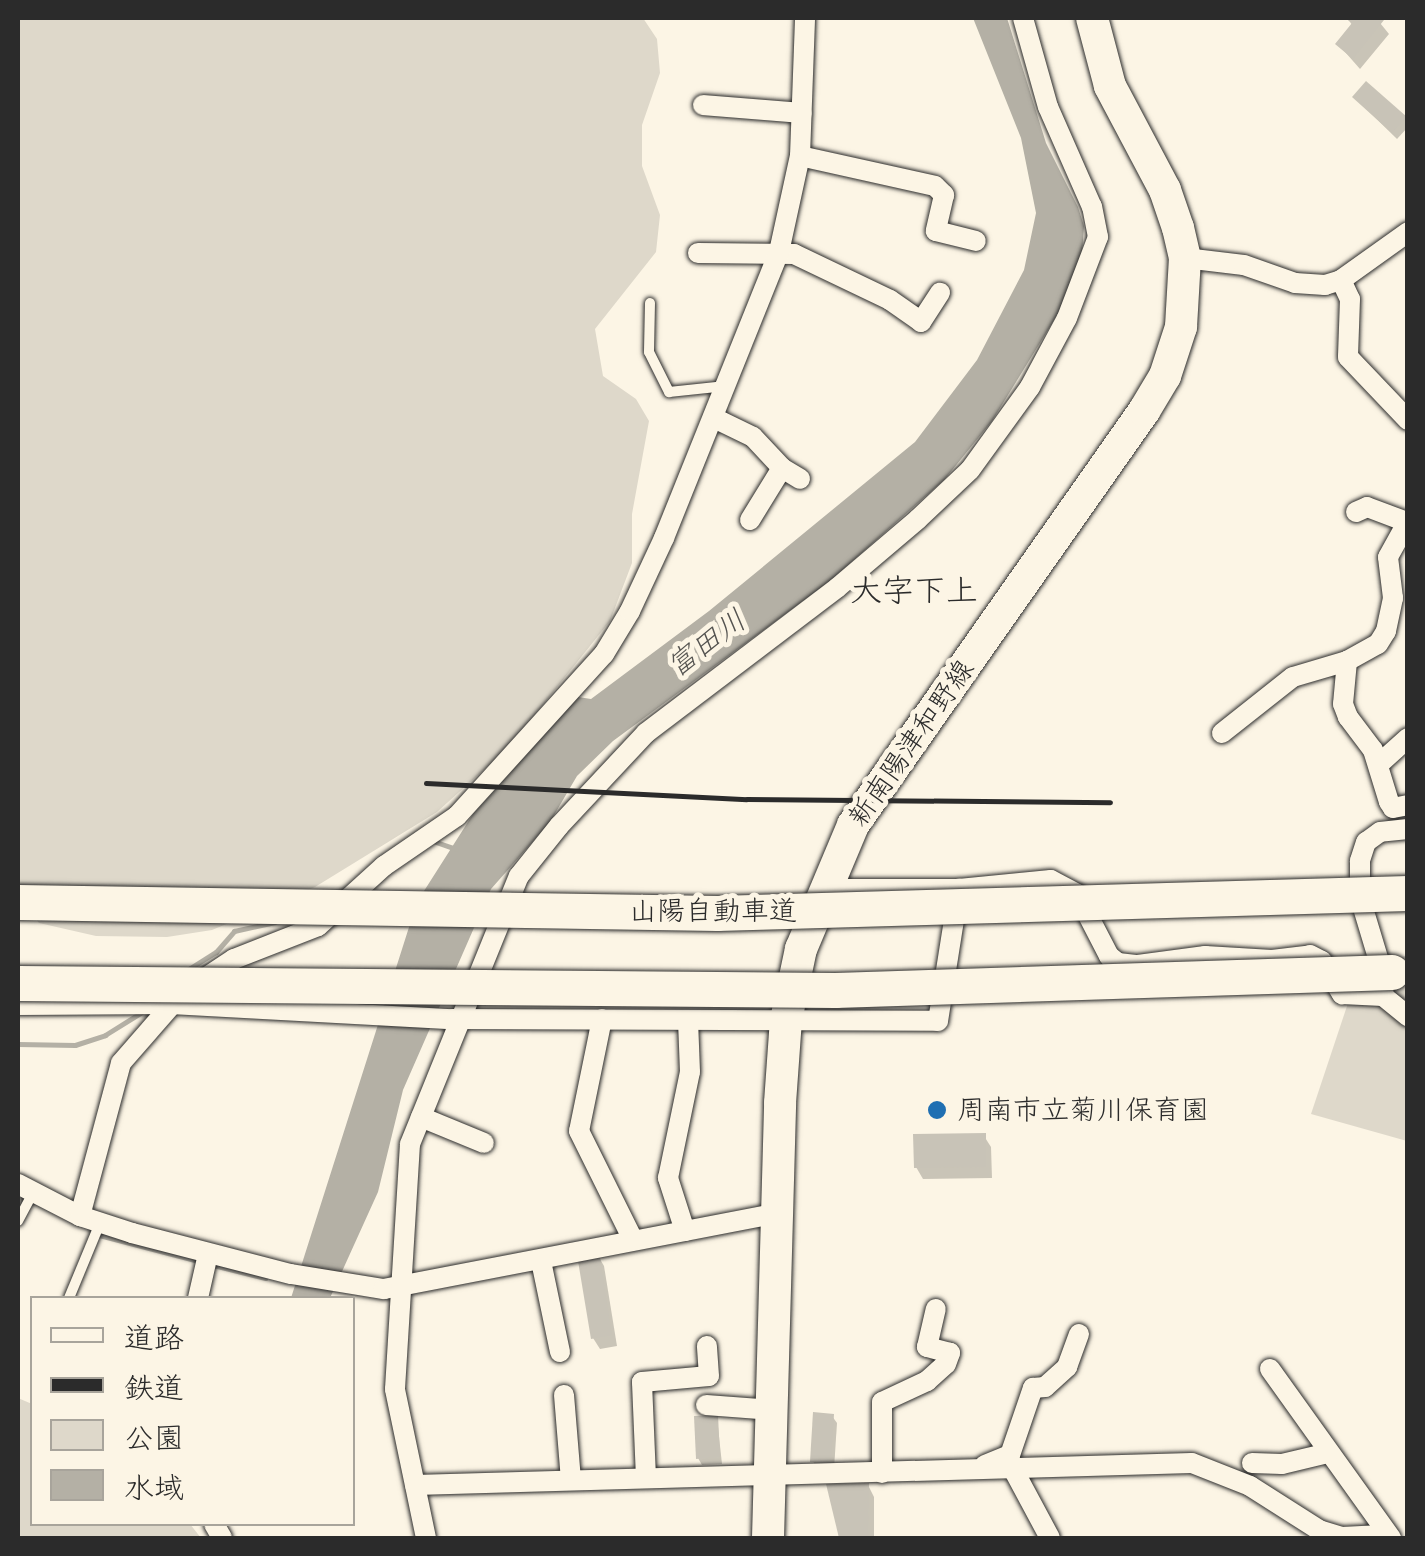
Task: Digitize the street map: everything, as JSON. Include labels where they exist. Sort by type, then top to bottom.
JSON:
[{"type":"highway","name":"山陽自動車道","points":[[18,902],[716,913],[1408,893]]},
{"type":"highway","points":[[18,983],[835,990],[1388,984]]},
{"type":"main road","name":"新南陽津和野線","points":[[768,1538],[786,1020],[800,949],[822,889],[853,825],[1166,376],[1181,328],[1185,258],[1165,190],[1110,86],[1092,18]]},
{"type":"street","points":[[90,1220],[121,1063],[170,1004],[234,958],[318,926],[384,866],[475,800],[604,654],[622,626],[714,418],[780,252],[800,156],[806,18]]},
{"type":"street","points":[[426,1538],[395,1389],[406,1168],[457,1019],[520,876],[558,826],[646,733],[837,588],[918,519],[970,470],[1030,386],[1067,318],[1098,237],[1092,208],[1048,106],[1024,18]]},
{"type":"street","points":[[704,105],[802,114]]},
{"type":"street","points":[[800,156],[935,186],[944,195],[936,230],[976,241]]},
{"type":"street","points":[[1185,258],[1244,264],[1295,283],[1325,285],[1341,280],[1408,232]]},
{"type":"street","points":[[698,253],[794,254],[890,300],[921,322],[940,292]]},
{"type":"street","points":[[1341,280],[1350,299],[1348,357],[1408,420]]},
{"type":"street","points":[[714,418],[752,437],[791,473],[750,520]]},
{"type":"street","points":[[1222,733],[1292,677],[1346,661],[1378,644],[1386,631],[1393,585],[1388,557],[1407,522],[1367,507],[1356,512]]},
{"type":"street","points":[[1346,661],[1343,704],[1379,764],[1388,802],[1393,808],[1408,805]]},
{"type":"street","points":[[1379,764],[1408,738]]},
{"type":"street","points":[[1408,829],[1380,832],[1366,842],[1360,860],[1360,898],[1384,978],[1408,1016]]},
{"type":"street","points":[[822,889],[959,888],[1051,880],[1066,884],[1077,894],[1108,956],[1118,962],[1138,966],[1178,957],[1272,960],[1310,955],[1322,960],[1342,994],[1388,984]]},
{"type":"street","points":[[18,1005],[170,1004],[457,1019],[938,1021],[959,888]]},
{"type":"street","points":[[602,1018],[579,1131],[633,1240]]},
{"type":"street","points":[[685,1231],[668,1178],[690,1072],[688,1020]]},
{"type":"street","points":[[420,1118],[484,1144]]},
{"type":"street","points":[[25,1188],[90,1220],[208,1254],[348,1284],[402,1288],[732,1218],[778,1213]]},
{"type":"street","points":[[198,1296],[208,1254]]},
{"type":"street","points":[[541,1261],[560,1352]]},
{"type":"street","points":[[882,1473],[886,1426],[882,1402],[927,1381],[946,1364],[950,1353],[927,1347],[936,1309]]},
{"type":"street","points":[[981,1470],[1010,1455],[1033,1388],[1045,1388],[1066,1367],[1079,1334]]},
{"type":"street","points":[[646,1478],[642,1382],[709,1376],[708,1346]]},
{"type":"street","points":[[416,1485],[1192,1463],[1250,1486],[1319,1530],[1342,1537],[1388,1534],[1359,1488],[1328,1453],[1270,1369]]},
{"type":"street","points":[[564,1395],[571,1480]]},
{"type":"street","points":[[706,1405],[773,1410]]},
{"type":"street","points":[[1252,1463],[1282,1464],[1328,1453]]},
{"type":"street","points":[[1013,1469],[1050,1538]]},
{"type":"lane","points":[[650,303],[649,352],[669,392],[678,395],[727,386]]},
{"type":"lane","points":[[18,1221],[25,1188]]},
{"type":"lane","points":[[70,1296],[90,1220]]},
{"type":"green space","points":[[18,18],[643,18],[657,39],[660,73],[642,125],[642,166],[660,215],[656,252],[595,329],[603,376],[636,399],[649,421],[632,514],[632,563],[610,621],[509,747],[437,812],[315,887],[212,930],[167,937],[96,936],[39,923],[18,896]]},
{"type":"green space","points":[[1407,955],[1407,1141],[1311,1114],[1357,976]]},
{"type":"green space","points":[[18,1398],[30,1403],[30,1526],[192,1526],[201,1538],[18,1538]]},
{"type":"water","name":"富田川","points":[[973,18],[1007,18],[1046,143],[1084,226],[1082,254],[1062,307],[992,421],[944,480],[830,581],[613,741],[577,776],[550,822],[491,889],[403,1090],[378,1192],[331,1296],[292,1296],[417,902],[473,814],[578,697],[591,699],[709,611],[915,442],[977,360],[1024,270],[1036,213],[1021,138]]},
{"type":"building","points":[[1345,18],[1384,20],[1353,59],[1335,44],[1352,23]]},
{"type":"building","points":[[1366,81],[1407,117],[1392,133],[1352,97]]},
{"type":"building","points":[[986,1133],[986,1167],[914,1168],[913,1134]]},
{"type":"building","points":[[599,1251],[612,1335],[591,1339],[577,1255]]},
{"type":"building","points":[[813,1412],[834,1414],[831,1463],[810,1462]]},
{"type":"building","points":[[718,1415],[720,1457],[696,1459],[694,1416]]},
{"type":"building","points":[[869,1483],[868,1538],[839,1538],[826,1484]]},
{"type":"waterway","points":[[433,841],[456,849]]},
{"type":"waterway","points":[[187,970],[216,952],[234,931],[275,922]]},
{"type":"waterway","points":[[18,1044],[75,1045],[105,1035],[142,1012]]},
{"type":"waterway","points":[[18,1207],[22,1199]]},
{"type":"waterway","points":[[99,1235],[202,1262]]},
{"type":"waterway","points":[[213,1265],[265,1278]]},
{"type":"railway","points":[[426,783],[747,799],[1110,802]]},
{"type":"place","name":"周南市立菊川保育園","points":[[937,1110]]},
{"type":"district","name":"大字下上","points":[[914,591]]}]
